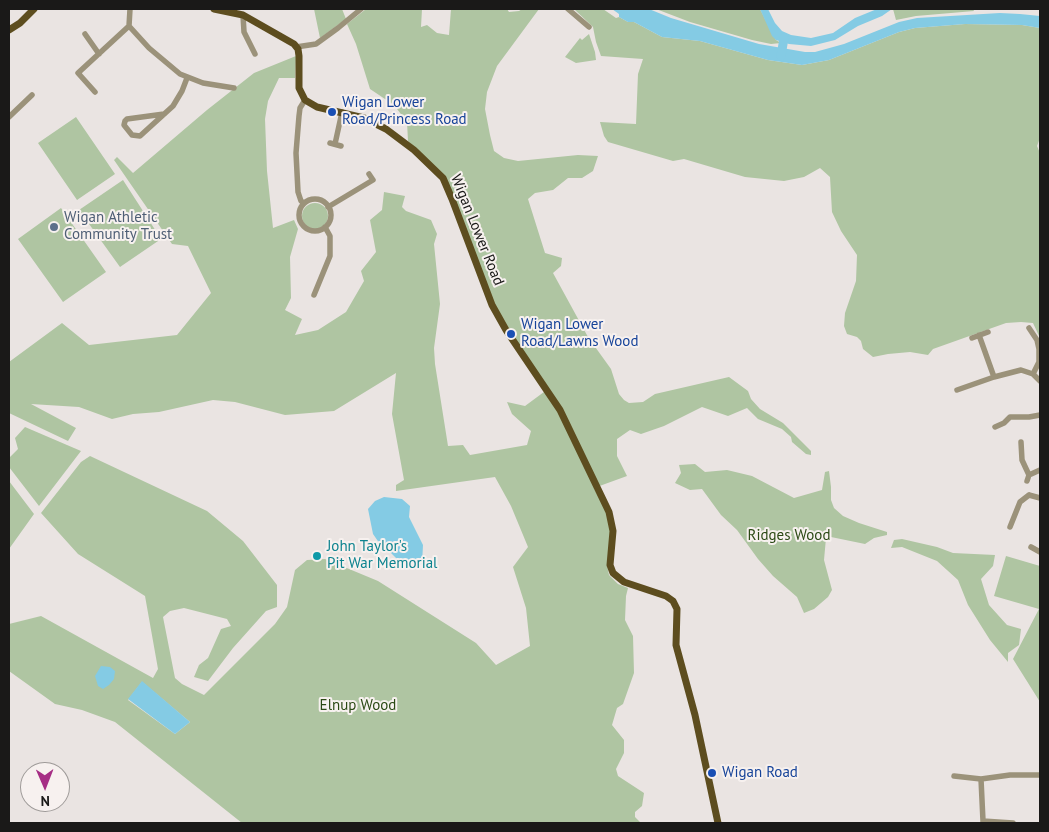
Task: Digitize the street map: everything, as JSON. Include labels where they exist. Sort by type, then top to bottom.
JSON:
[{"type":"main road","points":[[9,30],[20,23],[34,9]]},
{"type":"main road","points":[[214,9],[243,15],[286,39],[296,47],[299,56],[299,88],[305,100]]},
{"type":"main road","name":"Wigan Lower Road","points":[[305,100],[317,106],[364,118],[386,128],[414,150],[439,174],[446,184],[492,305],[506,330],[555,400],[609,512],[613,531],[610,564],[612,574],[624,582],[666,596],[673,601],[677,608],[676,645],[695,715],[718,823]]},
{"type":"street","points":[[130,9],[130,26],[163,61],[187,78],[203,83],[234,88]]},
{"type":"street","points":[[296,47],[316,44],[361,9]]},
{"type":"street","points":[[568,9],[589,27]]},
{"type":"street","points":[[243,15],[244,32],[255,54]]},
{"type":"street","points":[[95,92],[78,73],[130,26]]},
{"type":"street","points":[[84,34],[99,54]]},
{"type":"street","points":[[164,114],[127,118],[124,121],[124,125],[132,135],[138,136],[164,114],[177,101],[187,78]]},
{"type":"street","points":[[9,117],[30,99]]},
{"type":"street","points":[[304,203],[298,192],[296,153],[300,108],[305,100]]},
{"type":"street","points":[[335,144],[342,112]]},
{"type":"street","points":[[328,207],[372,180],[369,174]]},
{"type":"street","points":[[317,199],[321,200],[328,207],[330,215],[325,227],[312,230],[303,226],[299,217],[300,207],[304,203],[317,199]]},
{"type":"street","points":[[314,295],[330,256],[330,236],[325,227]]},
{"type":"street","points":[[1029,328],[1039,344],[1039,362],[1033,374]]},
{"type":"street","points":[[972,338],[988,332]]},
{"type":"street","points":[[979,335],[994,377]]},
{"type":"street","points":[[957,390],[1021,370],[1033,374],[1040,381]]},
{"type":"street","points":[[995,427],[1004,423],[1010,417],[1020,421],[1040,415]]},
{"type":"street","points":[[1021,442],[1022,460],[1028,478],[1040,470]]},
{"type":"street","points":[[1010,527],[1020,502],[1028,492],[1040,498]]},
{"type":"street","points":[[1031,547],[1040,552]]},
{"type":"street","points":[[954,776],[981,779],[1010,775],[1040,775]]},
{"type":"street","points":[[981,779],[983,822],[1013,823]]},
{"type":"green space","points":[[314,9],[342,9],[346,19],[320,38]]},
{"type":"green space","name":"Elnup Wood","points":[[366,9],[422,9],[421,27],[427,25],[437,33],[449,35],[451,9],[507,9],[509,12],[522,9],[539,9],[497,66],[487,92],[485,109],[490,135],[494,151],[504,158],[518,161],[578,155],[598,156],[593,171],[582,178],[568,178],[553,190],[535,193],[528,199],[545,253],[562,258],[561,266],[553,273],[588,337],[611,369],[619,394],[629,403],[643,402],[655,394],[729,377],[748,391],[751,399],[760,409],[783,423],[811,451],[811,455],[806,454],[792,442],[791,437],[782,429],[758,419],[747,408],[728,416],[702,407],[664,426],[641,434],[630,430],[617,439],[617,456],[627,476],[594,488],[612,527],[607,565],[609,575],[618,584],[628,588],[625,620],[633,636],[634,673],[623,704],[617,708],[612,725],[624,740],[624,753],[616,769],[618,776],[644,793],[642,806],[635,812],[635,817],[641,823],[242,823],[115,722],[82,710],[55,704],[9,671],[9,624],[41,616],[153,678],[158,669],[145,596],[78,554],[41,513],[81,462],[90,456],[207,511],[243,541],[277,585],[277,607],[266,611],[233,648],[208,681],[194,677],[199,665],[208,658],[221,629],[231,626],[227,619],[184,608],[170,611],[163,617],[175,678],[182,684],[204,695],[275,624],[287,607],[295,570],[307,560],[325,559],[378,581],[476,643],[496,665],[530,646],[526,608],[513,567],[528,547],[511,506],[495,477],[396,491],[396,485],[404,480],[392,414],[396,373],[334,411],[285,415],[235,402],[213,400],[159,412],[133,414],[112,419],[79,407],[31,404],[76,428],[68,441],[9,413],[9,362],[62,323],[89,345],[177,335],[211,293],[188,246],[172,244],[114,160],[117,157],[133,173],[254,73],[296,56],[295,78],[279,78],[268,101],[265,119],[267,171],[273,228],[294,220],[298,229],[290,257],[291,298],[285,310],[302,319],[295,335],[318,330],[346,312],[364,281],[361,271],[376,252],[370,220],[382,210],[384,192],[405,196],[402,207],[406,211],[431,220],[437,234],[434,244],[440,304],[434,348],[448,446],[463,445],[470,455],[527,445],[531,431],[512,414],[507,402],[525,406],[548,389],[499,316],[444,177],[408,141],[407,122],[394,105],[370,89],[356,44],[347,24]],"holes":[[[142,682],[190,722],[175,734],[128,700]]]},
{"type":"green space","points":[[574,9],[603,9],[616,18],[619,17],[628,22],[634,22],[662,37],[700,41],[768,60],[802,65],[829,60],[899,32],[915,28],[965,24],[1022,25],[1040,28],[1040,138],[1037,146],[1040,153],[1040,338],[1033,323],[1006,323],[933,349],[928,355],[910,352],[873,357],[863,349],[861,341],[857,337],[847,334],[844,326],[845,313],[856,281],[857,255],[841,231],[832,212],[830,177],[820,168],[804,177],[784,181],[745,177],[684,159],[673,161],[608,142],[600,122],[636,124],[638,74],[643,59],[601,56],[593,27]]},
{"type":"green space","points":[[656,9],[760,9],[776,40],[781,43],[771,44],[752,40],[690,22]]},
{"type":"green space","points":[[893,9],[973,9],[974,11],[916,16],[896,20]]},
{"type":"green space","points":[[589,34],[596,60],[576,63],[565,57],[580,38],[582,40]]},
{"type":"green space","points":[[76,117],[115,174],[77,200],[38,143]]},
{"type":"green space","points":[[123,180],[161,239],[120,267],[79,210]]},
{"type":"green space","points":[[315,203],[324,207],[328,216],[324,225],[315,229],[306,225],[302,216],[306,207]]},
{"type":"green space","points":[[61,208],[106,272],[63,302],[18,239]]},
{"type":"green space","points":[[25,427],[81,451],[39,506],[9,467],[9,458],[18,449],[15,438]]},
{"type":"green space","name":"Ridges Wood","points":[[695,464],[705,472],[727,470],[752,476],[794,498],[822,490],[825,472],[829,471],[831,500],[834,508],[843,516],[887,532],[887,535],[874,538],[865,544],[831,537],[826,538],[824,560],[832,590],[828,597],[814,609],[804,613],[797,597],[773,576],[758,559],[737,530],[721,515],[702,489],[690,490],[675,483],[681,473],[679,465]]},
{"type":"green space","points":[[9,481],[34,514],[9,549]]},
{"type":"green space","points":[[902,539],[937,547],[953,553],[995,555],[993,566],[981,579],[989,605],[1007,625],[1021,629],[1019,645],[1008,653],[1008,662],[990,640],[968,605],[958,580],[937,561],[902,547],[891,548],[894,540]]},
{"type":"green space","points":[[1006,556],[1040,566],[1040,702],[1013,659],[1039,609],[994,596]]},
{"type":"water","points":[[612,9],[649,9],[671,18],[759,44],[805,52],[815,52],[844,44],[899,22],[917,18],[1000,13],[1020,14],[1040,16],[1040,28],[1022,25],[965,24],[915,28],[899,32],[829,60],[802,65],[768,60],[700,41],[662,37],[634,22],[628,22],[619,17],[619,14]]},
{"type":"water","points":[[760,9],[768,9],[775,23],[782,31],[791,35],[811,38],[833,33],[855,18],[877,9],[892,9],[835,40],[811,46],[789,44],[776,40],[772,36]]},
{"type":"water","points":[[384,497],[402,499],[410,506],[409,517],[423,545],[422,564],[407,569],[390,552],[382,547],[373,534],[368,509],[375,501]]},
{"type":"water","points":[[101,666],[110,667],[115,671],[114,679],[103,689],[98,686],[95,676]]},
{"type":"water","points":[[142,681],[190,722],[175,734],[128,699]]},
{"type":"waterway","points":[[781,56],[784,38]]},
{"type":"place","name":"Wigan Lower Road/Princess Road","points":[[332,112]]},
{"type":"place","name":"Wigan Athletic Community Trust","points":[[54,227]]},
{"type":"place","name":"Wigan Lower Road/Lawns Wood","points":[[511,334]]},
{"type":"place","name":"John Taylor's Pit War Memorial","points":[[317,556]]},
{"type":"place","name":"Wigan Road","points":[[712,773]]}]
